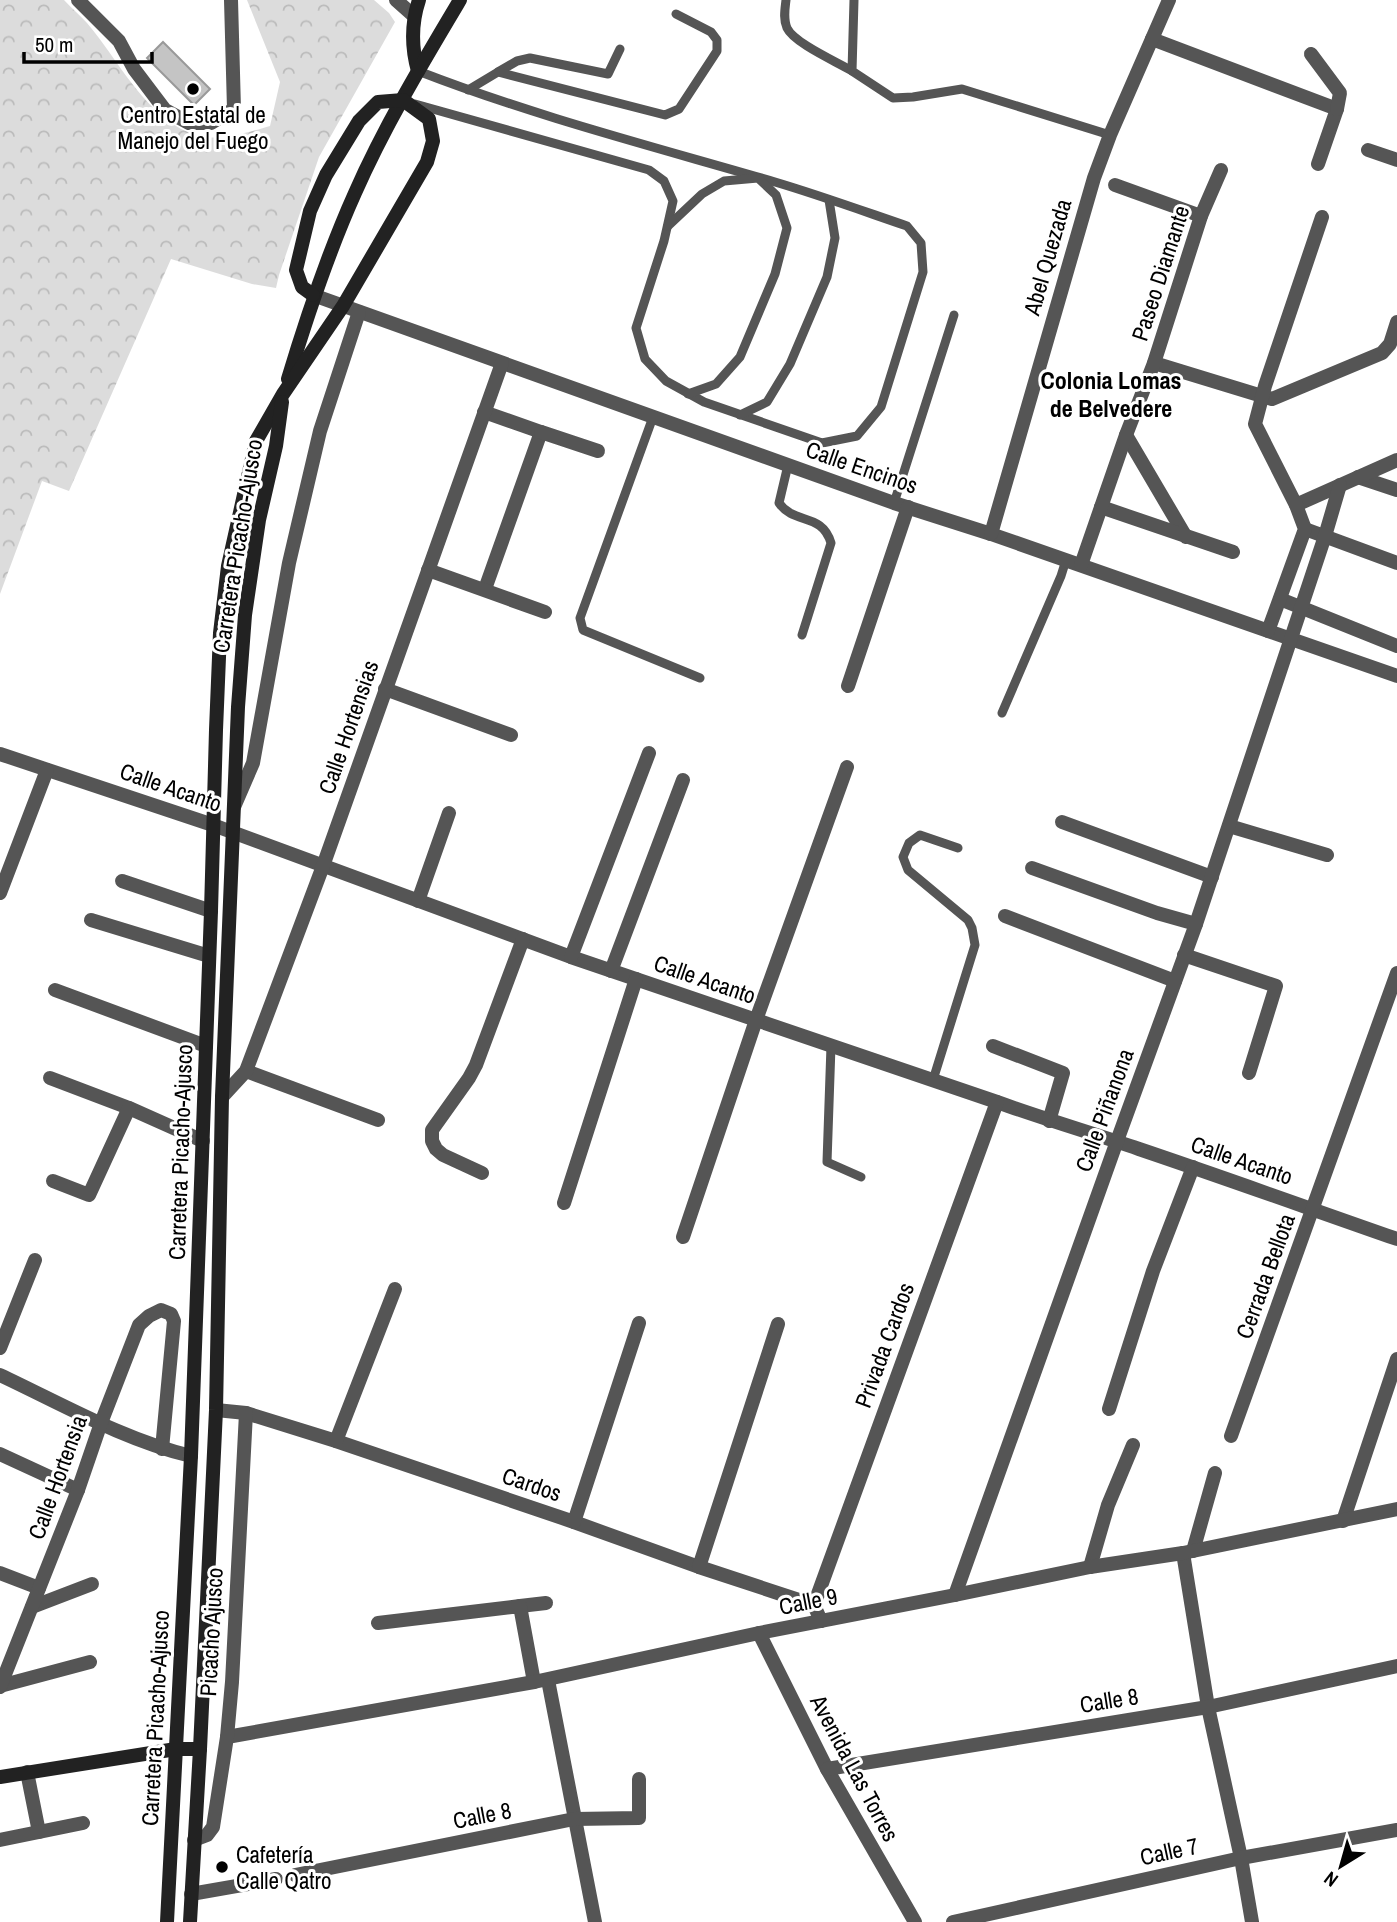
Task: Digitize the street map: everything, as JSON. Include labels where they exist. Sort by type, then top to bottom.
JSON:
[{"type":"main road","points":[[418,71],[412,32],[419,0]]},
{"type":"main road","name":"Carretera Picacho-Ajusco","points":[[190,1922],[216,1410],[222,1097],[238,707],[245,615],[259,520],[276,446],[284,394],[313,295],[355,192],[418,71],[460,0]]},
{"type":"main road","points":[[284,394],[343,306],[427,162],[433,141],[429,119],[403,100],[379,102],[359,121],[326,175],[310,211],[296,270],[302,286],[313,295]]},
{"type":"main road","name":"Carretera Picacho-Ajusco","points":[[167,1922],[191,1457],[220,633],[228,566],[256,441],[284,394]]},
{"type":"main road","points":[[0,1777],[176,1749],[200,1749]]},
{"type":"street","points":[[78,0],[119,41],[134,69],[165,110],[190,123],[211,123],[234,109],[231,0]]},
{"type":"street","points":[[396,0],[414,16]]},
{"type":"street","name":"Abel Quezada","points":[[991,534],[1094,178],[1169,0]]},
{"type":"street","points":[[1152,38],[1337,110]]},
{"type":"street","points":[[1311,54],[1340,93],[1337,110],[1318,164]]},
{"type":"street","points":[[1368,150],[1397,160]]},
{"type":"street","name":"Paseo Diamante","points":[[1081,565],[1154,363],[1201,216],[1221,170]]},
{"type":"street","points":[[1115,185],[1201,216]]},
{"type":"street","points":[[1268,631],[1305,529],[1296,505],[1255,424],[1322,218]]},
{"type":"street","name":"Calle Encinos","points":[[313,295],[901,505],[1268,631],[1292,635],[1397,676]]},
{"type":"street","points":[[234,808],[253,763],[289,563],[320,431],[359,312]]},
{"type":"street","points":[[1154,363],[1272,400],[1382,353],[1390,344],[1397,322]]},
{"type":"street","name":"Calle Hortensias","points":[[222,1097],[246,1071],[323,866],[502,363]]},
{"type":"street","points":[[484,412],[598,451]]},
{"type":"street","points":[[485,589],[541,432]]},
{"type":"street","points":[[1126,435],[1186,537]]},
{"type":"street","points":[[1296,505],[1397,460]]},
{"type":"street","points":[[1358,477],[1397,490]]},
{"type":"street","name":"Calle Piñanona","points":[[955,1595],[1116,1141],[1196,925],[1340,485]]},
{"type":"street","points":[[848,686],[901,505]]},
{"type":"street","points":[[1101,507],[1233,552]]},
{"type":"street","points":[[1305,529],[1397,563]]},
{"type":"street","points":[[428,570],[545,612]]},
{"type":"street","points":[[1280,598],[1397,646]]},
{"type":"street","points":[[385,689],[511,735]]},
{"type":"street","points":[[571,957],[649,752]]},
{"type":"street","name":"Calle Acanto","points":[[0,754],[213,825],[611,971],[1049,1121],[1193,1167],[1397,1239]]},
{"type":"street","points":[[683,1237],[756,1020],[847,767]]},
{"type":"street","points":[[0,893],[47,769]]},
{"type":"street","points":[[611,971],[683,780]]},
{"type":"street","points":[[418,901],[450,813]]},
{"type":"street","points":[[1062,822],[1212,877]]},
{"type":"street","points":[[1229,826],[1327,855]]},
{"type":"street","points":[[1032,868],[1196,925]]},
{"type":"street","points":[[122,881],[211,911]]},
{"type":"street","points":[[1005,916],[1175,981]]},
{"type":"street","points":[[91,920],[209,956]]},
{"type":"street","points":[[482,1173],[436,1149],[432,1141],[432,1130],[470,1078],[523,939]]},
{"type":"street","points":[[1184,955],[1276,986],[1249,1073]]},
{"type":"street","name":"Cerrada Bellota","points":[[1231,1436],[1397,973]]},
{"type":"street","points":[[564,1203],[636,979]]},
{"type":"street","points":[[55,989],[206,1045]]},
{"type":"street","points":[[993,1046],[1063,1073],[1049,1121]]},
{"type":"street","points":[[246,1071],[378,1120]]},
{"type":"street","points":[[50,1078],[129,1108],[203,1141]]},
{"type":"street","name":"Privada Cardos","points":[[814,1605],[997,1102]]},
{"type":"street","points":[[53,1181],[89,1195],[129,1108]]},
{"type":"street","points":[[1109,1409],[1153,1271],[1193,1167]]},
{"type":"street","points":[[0,1348],[35,1259]]},
{"type":"street","points":[[336,1441],[395,1289]]},
{"type":"street","name":"Calle Hortensia","points":[[0,1686],[78,1490],[139,1325],[161,1310],[171,1314],[174,1321],[162,1449]]},
{"type":"street","points":[[573,1522],[639,1323]]},
{"type":"street","points":[[699,1567],[779,1324]]},
{"type":"street","points":[[1343,1521],[1397,1359]]},
{"type":"street","points":[[0,1375],[101,1423],[162,1449],[191,1457]]},
{"type":"street","name":"Cardos","points":[[216,1410],[246,1413],[336,1441],[814,1605]]},
{"type":"street","name":"Picacho Ajusco","points":[[194,1840],[207,1835],[213,1827],[227,1737],[246,1413]]},
{"type":"street","points":[[1090,1567],[1108,1505],[1133,1445]]},
{"type":"street","points":[[0,1454],[78,1490]]},
{"type":"street","points":[[1215,1473],[1188,1552],[1208,1707],[1252,1922]]},
{"type":"street","name":"Calle 9","points":[[227,1737],[541,1681],[759,1633],[1090,1567],[1188,1552],[1397,1509]]},
{"type":"street","points":[[0,1573],[39,1588]]},
{"type":"street","points":[[32,1607],[92,1584]]},
{"type":"street","points":[[378,1623],[546,1603]]},
{"type":"street","points":[[814,1605],[821,1621]]},
{"type":"street","points":[[520,1606],[574,1819],[595,1922]]},
{"type":"street","name":"Avenida Las Torres","points":[[759,1633],[827,1769],[915,1922]]},
{"type":"street","points":[[0,1686],[90,1662]]},
{"type":"street","name":"Calle 8","points":[[827,1769],[1208,1707],[1397,1666]]},
{"type":"street","points":[[26,1772],[38,1832]]},
{"type":"street","name":"Calle 8","points":[[295,1875],[574,1819],[639,1818],[639,1779]]},
{"type":"street","points":[[0,1840],[83,1823]]},
{"type":"street","name":"Calle 7","points":[[953,1922],[1241,1858],[1397,1830]]},
{"type":"street","points":[[191,1894],[276,1879]]},
{"type":"lane","points":[[786,0],[784,19],[795,38],[893,98],[962,89],[1110,135]]},
{"type":"lane","points":[[852,71],[854,0]]},
{"type":"lane","points":[[498,72],[666,115],[679,109],[717,51],[717,40],[711,32],[676,14]]},
{"type":"lane","points":[[468,90],[517,61],[530,58],[608,74],[620,49]]},
{"type":"lane","points":[[403,100],[649,170],[664,181],[673,201],[636,328],[645,359],[666,381],[704,402],[822,443],[857,436],[881,407],[923,272],[921,243],[907,226],[758,178],[552,117],[418,71]]},
{"type":"lane","points":[[667,227],[702,194],[724,181],[758,178],[776,195],[787,228],[775,274],[740,357],[716,384],[688,394]]},
{"type":"lane","points":[[740,415],[767,402],[790,364],[827,277],[835,238],[829,200]]},
{"type":"lane","points":[[901,505],[954,315]]},
{"type":"lane","points":[[653,417],[580,624],[583,630],[701,678]]},
{"type":"lane","points":[[788,465],[779,503],[788,512],[823,526],[831,543],[802,635]]},
{"type":"lane","points":[[1002,713],[1066,560]]},
{"type":"lane","points":[[933,1080],[975,946],[968,920],[908,870],[903,857],[909,843],[920,835],[958,848]]},
{"type":"lane","points":[[831,1045],[827,1162],[861,1177]]},
{"type":"green space","points":[[0,0],[64,0],[87,23],[153,107],[186,131],[213,138],[270,126],[280,82],[247,0],[374,0],[395,22],[319,157],[276,288],[252,284],[171,259],[69,491],[42,481],[0,594]]},
{"type":"building","points":[[163,42],[210,89],[194,105],[147,58]]},
{"type":"place","name":"Centro Estatal de Manejo del Fuego","points":[[193,89]]},
{"type":"place","name":"Cafetería Calle Qatro","points":[[222,1867]]},
{"type":"district","name":"Colonia Lomas de Belvedere","points":[[1111,394]]}]
